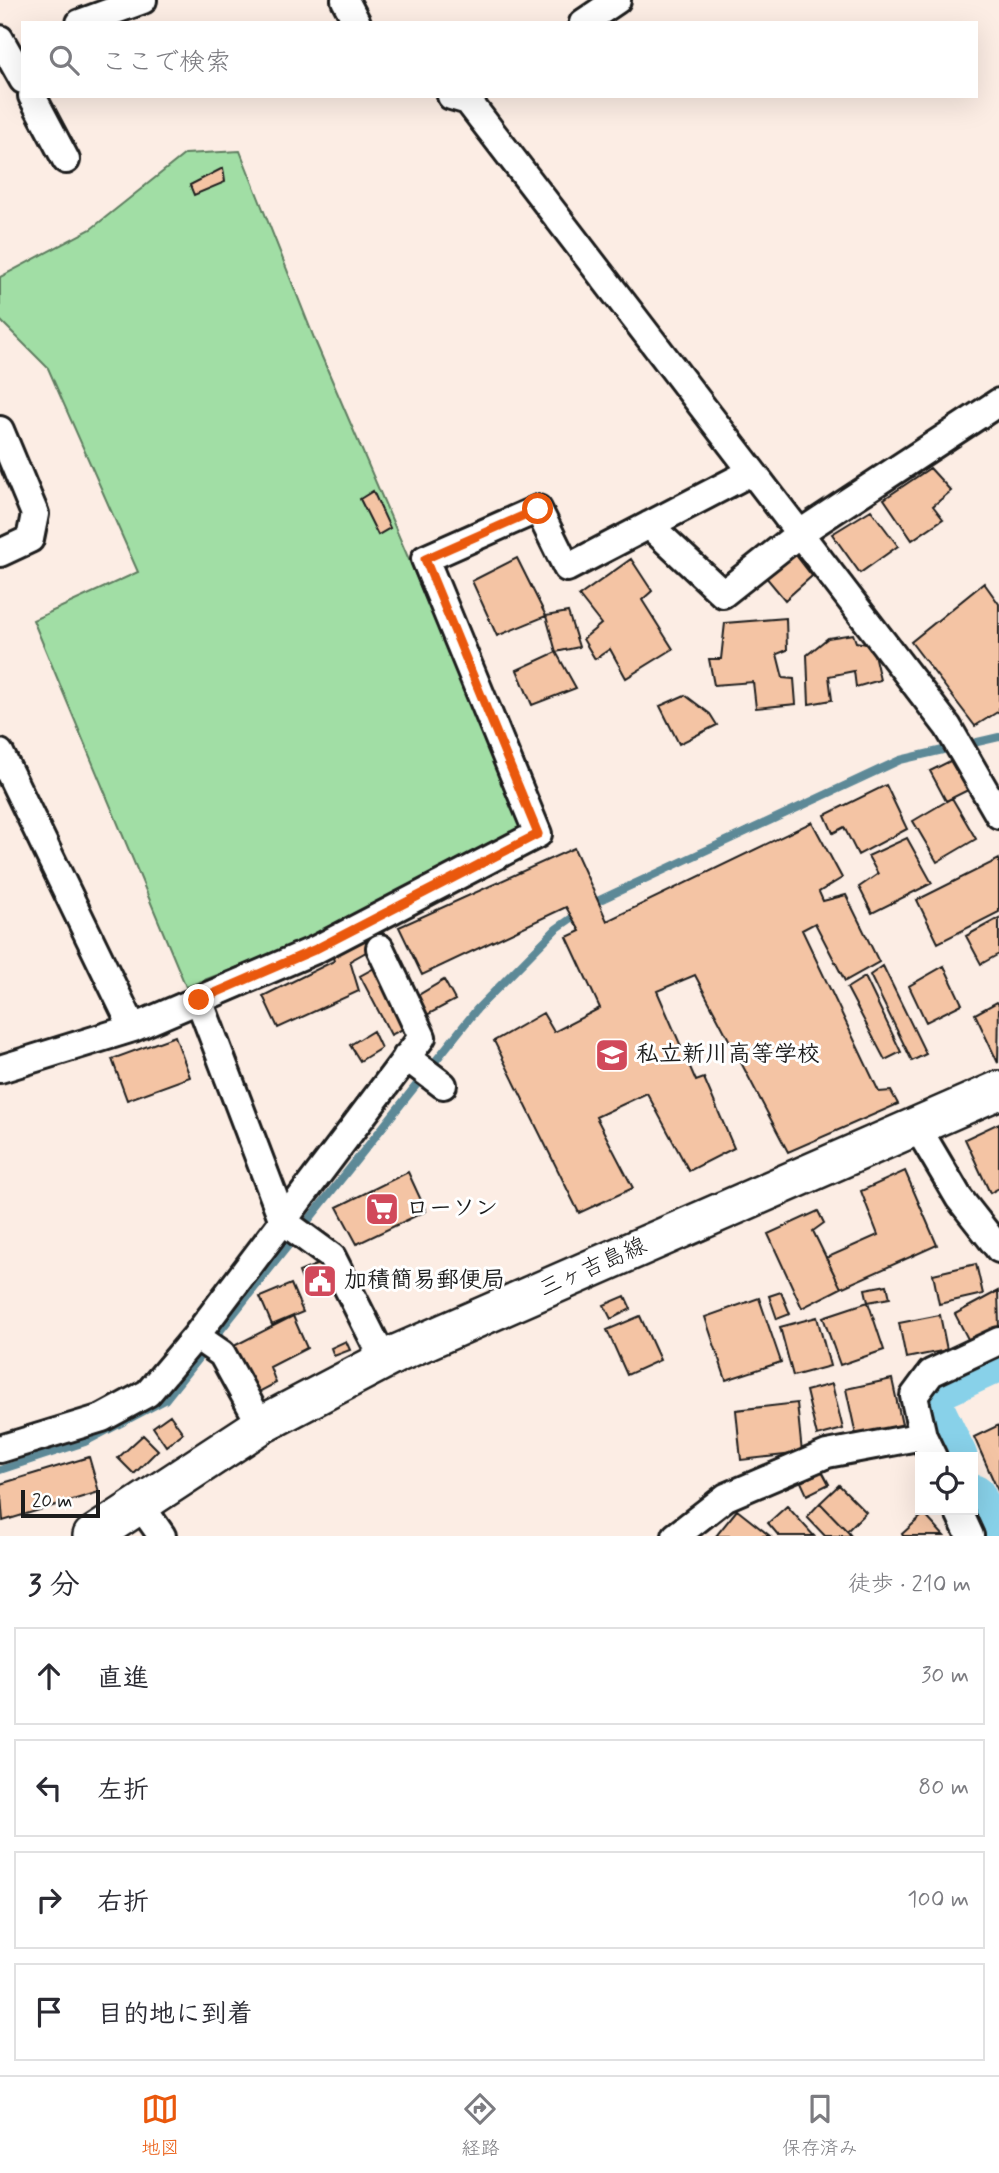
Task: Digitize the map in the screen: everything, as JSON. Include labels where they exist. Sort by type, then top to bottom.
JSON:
[{"type":"main road","name":"三ヶ吉島線","points":[[92,1536],[261,1425],[384,1360],[999,1090]]},
{"type":"street","points":[[85,21],[143,0]]},
{"type":"street","points":[[345,0],[356,21]]},
{"type":"street","points":[[586,21],[617,0]]},
{"type":"street","points":[[7,46],[21,76]]},
{"type":"street","points":[[33,98],[66,160]]},
{"type":"street","points":[[465,98],[948,727],[999,815]]},
{"type":"street","points":[[649,526],[723,594],[800,534],[999,402]]},
{"type":"street","points":[[0,430],[35,514],[30,539],[0,554]]},
{"type":"street","points":[[0,1069],[133,1028],[314,950],[538,834],[425,559],[538,509],[567,568],[751,472]]},
{"type":"street","points":[[0,753],[133,1028]]},
{"type":"street","points":[[0,1449],[102,1418],[148,1393],[196,1336],[422,1037],[380,948]]},
{"type":"street","points":[[199,1000],[283,1221],[332,1257],[384,1360]]},
{"type":"street","points":[[407,1057],[443,1085]]},
{"type":"street","points":[[917,1127],[959,1198],[999,1249]]},
{"type":"street","points":[[196,1336],[222,1354],[261,1425]]},
{"type":"street","points":[[676,1536],[726,1497],[827,1454],[928,1446],[914,1396],[931,1373],[999,1341]]},
{"type":"street","points":[[139,1503],[162,1536]]},
{"type":"street","points":[[960,1515],[970,1536]]},
{"type":"green space","points":[[240,151],[316,343],[525,830],[303,942],[186,987],[33,620],[138,572],[48,368],[0,320],[0,277],[91,229],[185,154]]},
{"type":"building","points":[[223,168],[225,182],[194,195],[190,185]]},
{"type":"building","points":[[930,468],[951,491],[933,506],[943,519],[912,540],[884,499]]},
{"type":"building","points":[[373,491],[390,528],[378,535],[360,499]]},
{"type":"building","points":[[871,510],[898,546],[860,573],[832,534]]},
{"type":"building","points":[[795,554],[812,576],[785,600],[765,576]]},
{"type":"building","points":[[517,558],[546,616],[497,636],[472,581]]},
{"type":"building","points":[[631,559],[652,591],[642,600],[673,649],[626,678],[610,649],[595,659],[583,639],[601,624],[579,596]]},
{"type":"building","points":[[984,583],[999,604],[999,711],[975,726],[911,642]]},
{"type":"building","points":[[568,612],[579,647],[556,652],[546,616]]},
{"type":"building","points":[[786,618],[787,650],[777,654],[783,678],[794,679],[796,704],[756,708],[753,682],[714,685],[709,659],[721,659],[725,623]]},
{"type":"building","points":[[853,634],[856,642],[872,645],[880,680],[856,687],[854,671],[829,676],[832,700],[809,704],[807,655],[828,638]]},
{"type":"building","points":[[556,652],[576,688],[532,705],[517,670]]},
{"type":"building","points":[[685,695],[710,714],[717,725],[679,744],[660,706]]},
{"type":"building","points":[[952,760],[968,790],[946,801],[930,771]]},
{"type":"building","points":[[886,785],[907,829],[858,855],[844,827],[833,833],[825,815]]},
{"type":"building","points":[[952,798],[976,839],[937,862],[913,821]]},
{"type":"building","points":[[812,822],[842,878],[819,892],[823,901],[846,895],[879,962],[845,981],[815,923],[802,930],[879,1092],[891,1091],[898,1104],[788,1152],[695,975],[657,991],[696,1081],[704,1078],[734,1148],[689,1171],[647,1093],[596,1117],[633,1188],[579,1213],[494,1041],[543,1013],[554,1032],[600,1008],[567,937],[580,931],[566,907],[422,975],[399,927],[574,848],[607,921]]},
{"type":"building","points":[[907,838],[932,883],[872,913],[859,887],[878,874],[868,856]]},
{"type":"building","points":[[999,859],[999,912],[938,943],[917,900]]},
{"type":"building","points":[[999,918],[999,954],[981,964],[966,936]]},
{"type":"building","points":[[377,932],[382,943],[350,961],[359,991],[278,1028],[263,996],[334,961],[332,954]]},
{"type":"building","points":[[378,966],[409,1026],[391,1035],[360,976]]},
{"type":"building","points":[[883,966],[926,1054],[912,1061],[870,975]]},
{"type":"building","points":[[944,966],[962,1004],[926,1022],[909,986]]},
{"type":"building","points":[[865,977],[901,1052],[885,1060],[847,988]]},
{"type":"building","points":[[444,980],[455,1000],[427,1015],[417,996]]},
{"type":"building","points":[[997,1002],[999,1005],[998,1063],[975,1014]]},
{"type":"building","points":[[373,1031],[381,1048],[360,1061],[350,1045]]},
{"type":"building","points":[[175,1036],[190,1077],[127,1100],[112,1059]]},
{"type":"building","points":[[999,1123],[999,1188],[990,1193],[965,1139]]},
{"type":"building","points":[[905,1171],[937,1245],[841,1288],[826,1258],[878,1235],[861,1191]]},
{"type":"building","name":"ローソン","points":[[408,1172],[426,1211],[357,1244],[337,1207]]},
{"type":"building","points":[[818,1211],[824,1223],[813,1231],[841,1288],[802,1308],[768,1234]]},
{"type":"building","points":[[323,1262],[333,1284],[308,1295],[299,1272]]},
{"type":"building","points":[[976,1264],[983,1294],[939,1304],[933,1274]]},
{"type":"building","points":[[291,1284],[303,1312],[272,1325],[260,1297]]},
{"type":"building","points":[[887,1285],[890,1298],[868,1302],[865,1289]]},
{"type":"building","points":[[998,1291],[999,1328],[970,1343],[955,1314]]},
{"type":"building","points":[[781,1292],[790,1314],[777,1319],[769,1296]]},
{"type":"building","points":[[625,1296],[631,1309],[611,1319],[604,1305]]},
{"type":"building","points":[[759,1298],[781,1362],[726,1380],[705,1317]]},
{"type":"building","points":[[868,1302],[884,1350],[840,1365],[823,1317]]},
{"type":"building","points":[[940,1315],[947,1350],[906,1358],[899,1323]]},
{"type":"building","points":[[293,1316],[307,1348],[270,1367],[276,1383],[257,1393],[234,1346]]},
{"type":"building","points":[[640,1316],[660,1360],[627,1375],[607,1330]]},
{"type":"building","points":[[817,1317],[830,1366],[793,1376],[780,1327]]},
{"type":"building","points":[[346,1341],[350,1350],[334,1356],[331,1348]]},
{"type":"building","points":[[892,1379],[902,1425],[856,1435],[846,1389]]},
{"type":"building","points":[[832,1384],[843,1429],[817,1436],[806,1391]]},
{"type":"building","points":[[797,1403],[802,1453],[741,1460],[736,1410]]},
{"type":"building","points":[[170,1415],[183,1433],[166,1446],[153,1427]]},
{"type":"building","points":[[999,1425],[999,1493],[974,1437]]},
{"type":"building","points":[[143,1435],[158,1450],[134,1474],[118,1458]]},
{"type":"building","points":[[89,1457],[99,1492],[3,1521],[0,1484]]},
{"type":"building","points":[[822,1471],[829,1484],[807,1495],[801,1482]]},
{"type":"building","points":[[839,1485],[866,1512],[847,1531],[820,1503]]},
{"type":"building","points":[[820,1503],[851,1536],[825,1536],[807,1517]]},
{"type":"building","points":[[787,1506],[814,1536],[779,1536],[768,1523]]},
{"type":"building","points":[[737,1510],[770,1536],[716,1536]]},
{"type":"building","points":[[925,1515],[944,1536],[903,1536],[902,1534]]},
{"type":"waterway","points":[[589,905],[900,760],[999,737]]},
{"type":"waterway","points":[[0,1470],[85,1442],[165,1400],[477,1009],[556,929],[579,913]]},
{"type":"waterway","points":[[952,1452],[927,1401],[941,1385],[999,1358]]},
{"type":"waterway","points":[[978,1509],[991,1536]]},
{"type":"place","name":"私立新川高等学校","points":[[612,1055]]},
{"type":"place","name":"ローソン","points":[[382,1209]]},
{"type":"place","name":"加積簡易郵便局","points":[[320,1281]]},
{"type":"route","points":[[199,1000],[314,950],[357,925],[538,834],[425,559],[538,509]]}]
